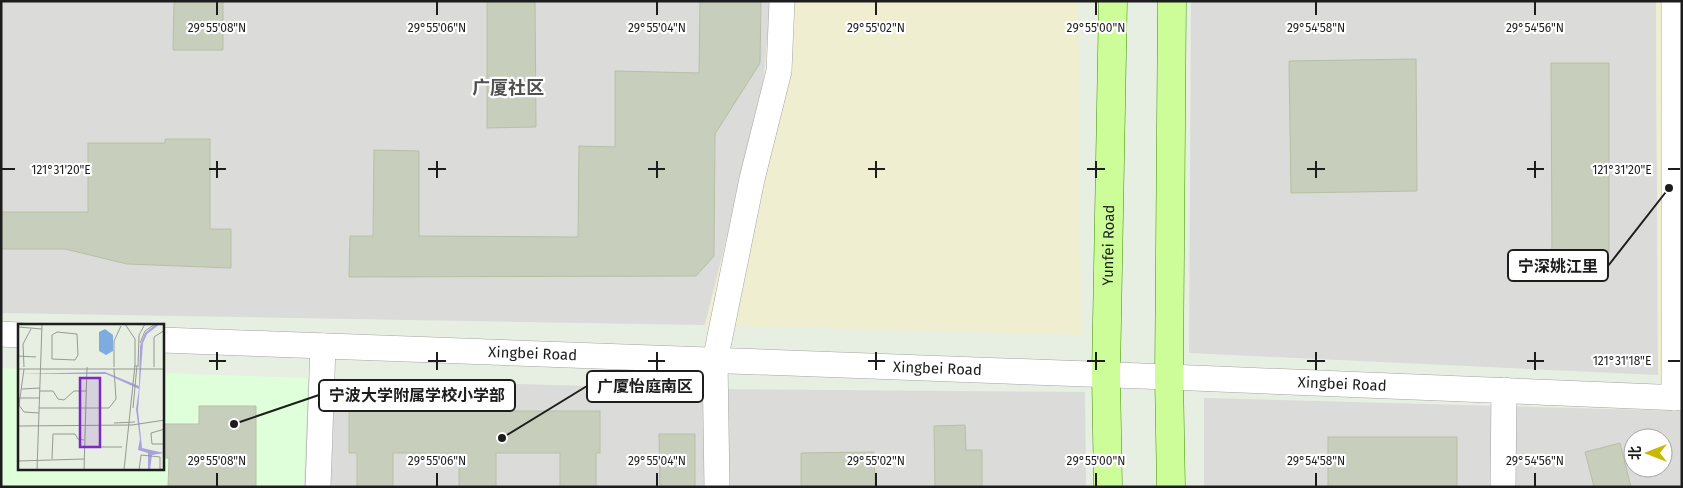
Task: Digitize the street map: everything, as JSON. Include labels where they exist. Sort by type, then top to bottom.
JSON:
[{"type":"main road","name":"Yunfei Road","points":[[1108,487],[1106,376],[1114,1]]},
{"type":"main road","points":[[1170,487],[1172,1]]},
{"type":"street","points":[[717,487],[715,361],[752,179],[779,71],[782,1]]},
{"type":"street","points":[[1674,1],[1678,398]]},
{"type":"street","points":[[1,334],[18,335]]},
{"type":"street","name":"Xingbei Road","points":[[164,340],[1106,376],[1169,376],[1678,398]]},
{"type":"street","points":[[318,487],[323,346]]},
{"type":"street","points":[[1503,487],[1504,390]]},
{"type":"shaded area","points":[[1,1],[771,1],[762,96],[705,325],[1,313]]},
{"type":"shaded area","points":[[771,1],[1078,1],[1081,335],[705,325],[762,96]]},
{"type":"shaded area","points":[[1191,1],[1656,1],[1658,375],[1189,353]]},
{"type":"shaded area","points":[[1656,1],[1682,1],[1682,376],[1658,375]]},
{"type":"shaded area","points":[[1,368],[18,369],[18,470],[164,470],[164,373],[308,378],[304,487],[1,487]]},
{"type":"shaded area","points":[[308,378],[697,389],[1085,392],[1086,487],[304,487]]},
{"type":"shaded area","points":[[1204,398],[1682,411],[1682,487],[1204,487]]},
{"type":"building","points":[[174,1],[223,1],[223,50],[173,50]]},
{"type":"building","points":[[487,1],[535,1],[536,127],[487,128]]},
{"type":"building","points":[[700,1],[761,1],[760,63],[715,134],[714,256],[696,276],[349,277],[350,236],[373,236],[374,150],[419,151],[419,236],[578,237],[579,146],[615,147],[615,71],[699,73]]},
{"type":"building","points":[[1416,59],[1417,191],[1291,193],[1289,61]]},
{"type":"building","points":[[1551,63],[1609,63],[1609,252],[1552,252]]},
{"type":"building","points":[[165,139],[210,139],[210,229],[231,229],[231,268],[127,264],[65,249],[1,249],[1,212],[88,212],[88,143],[165,143]]},
{"type":"building","points":[[199,406],[256,406],[256,487],[168,487],[169,458],[164,458],[164,424],[199,424]]},
{"type":"building","points":[[349,411],[600,411],[600,453],[596,453],[596,487],[560,487],[560,453],[496,453],[496,487],[459,487],[459,453],[393,453],[393,487],[357,487],[357,453],[349,453]]},
{"type":"building","points":[[965,425],[966,450],[982,450],[982,487],[935,487],[934,426]]},
{"type":"building","points":[[659,434],[695,434],[695,487],[660,487]]},
{"type":"building","points":[[1328,437],[1457,437],[1457,487],[1328,487]]},
{"type":"building","points":[[1620,443],[1623,455],[1623,478],[1629,478],[1631,487],[1594,487],[1585,452]]},
{"type":"building","points":[[874,452],[875,487],[801,487],[801,453]]},
{"type":"place","name":"宁深姚江里","points":[[1669,188]]},
{"type":"place","name":"宁波大学附属学校小学部","points":[[234,424]]},
{"type":"place","name":"广厦怡庭南区","points":[[502,438]]},
{"type":"district","name":"广厦社区","points":[[508,88]]}]
